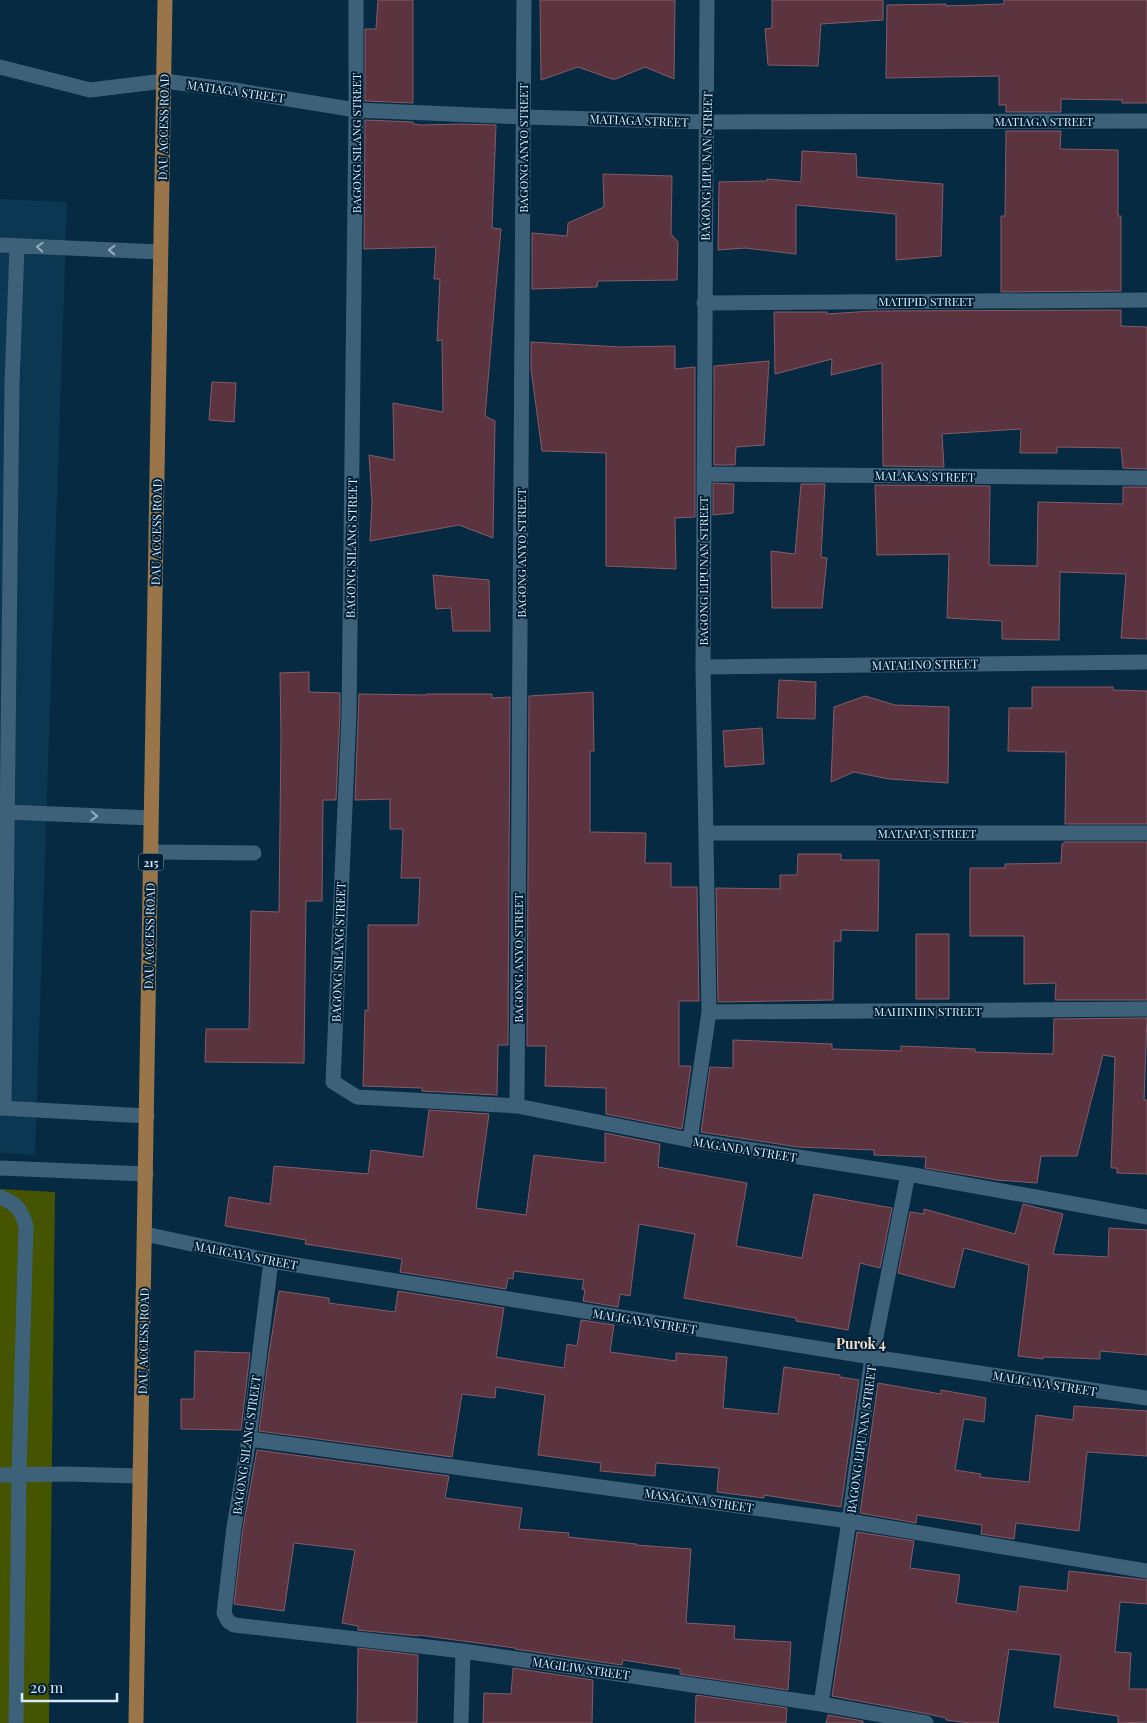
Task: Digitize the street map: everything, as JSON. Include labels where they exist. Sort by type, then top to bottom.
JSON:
[{"type":"main road","name":"DAU ACCESS ROAD","points":[[136,1723],[165,0]]},
{"type":"street","name":"BAGONG SILANG STREET","points":[[343,1090],[333,1082],[349,714],[356,0]]},
{"type":"street","name":"BAGONG ANYO STREET","points":[[517,1106],[524,0]]},
{"type":"street","name":"BAGONG LIPUNAN STREET","points":[[690,1140],[709,1012],[703,667],[707,0]]},
{"type":"street","name":"MATIAGA STREET","points":[[0,67],[90,90],[164,81],[234,90],[356,110],[707,122],[1147,121]]},
{"type":"street","points":[[0,245],[160,252]]},
{"type":"street","points":[[17,246],[6,384],[7,812],[2,1108],[147,1116]]},
{"type":"street","name":"MATIPID STREET","points":[[704,303],[1147,300]]},
{"type":"street","name":"MALAKAS STREET","points":[[704,474],[1147,478]]},
{"type":"street","name":"MATALINO STREET","points":[[703,667],[1147,662]]},
{"type":"street","points":[[7,812],[151,818]]},
{"type":"street","name":"MATAPAT STREET","points":[[706,833],[1147,833]]},
{"type":"street","points":[[151,852],[254,853]]},
{"type":"street","name":"MAHINHIN STREET","points":[[709,1012],[1147,1009]]},
{"type":"street","name":"MAGANDA STREET","points":[[343,1090],[357,1098],[517,1106],[690,1140],[908,1174],[1147,1217]]},
{"type":"street","points":[[0,1168],[146,1174]]},
{"type":"street","name":"BAGONG LIPUNAN STREET","points":[[822,1704],[872,1357],[908,1174]]},
{"type":"street","points":[[0,1197],[12,1202],[22,1211],[26,1226],[19,1475],[16,1723]]},
{"type":"street","name":"MALIGAYA STREET","points":[[145,1234],[271,1261],[872,1357],[1147,1398]]},
{"type":"street","name":"BAGONG SILANG STREET","points":[[234,1624],[228,1621],[224,1614],[234,1527],[249,1439],[271,1261]]},
{"type":"street","name":"MASAGANA STREET","points":[[249,1439],[849,1521],[1147,1572]]},
{"type":"street","points":[[0,1475],[140,1476]]},
{"type":"street","name":"MAGILIW STREET","points":[[234,1624],[463,1651],[822,1704],[926,1723]]},
{"type":"street","points":[[461,1723],[463,1651]]},
{"type":"shaded area","points":[[0,199],[67,202],[35,1155],[0,1153]]},
{"type":"green space","points":[[0,1189],[55,1192],[49,1723],[0,1723]]},
{"type":"building","points":[[378,0],[413,0],[413,103],[365,101],[365,29],[376,29]]},
{"type":"building","points":[[540,0],[675,0],[674,79],[645,67],[612,79],[578,67],[541,80]]},
{"type":"building","points":[[772,0],[883,0],[883,20],[821,24],[818,66],[768,65],[765,29],[772,28]]},
{"type":"building","points":[[1004,0],[1147,0],[1147,103],[1122,103],[1122,100],[1061,99],[1061,112],[1006,112],[1006,105],[999,105],[999,76],[886,78],[887,5],[946,4],[946,6],[1004,4]]},
{"type":"building","points":[[365,120],[413,122],[413,124],[421,125],[496,125],[492,228],[501,229],[485,416],[495,421],[493,538],[459,525],[370,541],[372,503],[369,455],[394,460],[393,403],[443,412],[442,340],[437,341],[440,279],[434,279],[436,247],[364,249]]},
{"type":"building","points":[[1006,131],[1061,131],[1060,149],[1118,150],[1118,216],[1121,216],[1121,291],[1001,292],[1001,216],[1005,216]]},
{"type":"building","points":[[802,151],[856,154],[857,177],[943,184],[941,256],[896,260],[896,214],[796,205],[796,254],[745,248],[718,250],[719,182],[767,181],[767,179],[801,182]]},
{"type":"building","points":[[603,174],[672,176],[671,234],[678,242],[677,280],[598,281],[597,287],[532,289],[532,233],[567,236],[568,223],[604,207]]},
{"type":"building","points":[[1121,310],[1121,326],[1147,327],[1147,469],[1123,468],[1121,448],[1057,447],[1057,453],[1020,453],[1021,429],[942,434],[944,467],[883,466],[882,363],[831,375],[832,359],[775,374],[774,312],[827,312],[827,314],[871,311]]},
{"type":"building","points":[[531,342],[620,347],[675,346],[675,369],[695,367],[695,517],[675,518],[676,569],[606,566],[606,453],[542,451],[531,369]]},
{"type":"building","points":[[769,361],[764,445],[736,447],[735,465],[714,465],[714,366]]},
{"type":"building","points":[[212,382],[236,383],[234,422],[209,420]]},
{"type":"building","points":[[713,483],[734,484],[733,513],[713,515]]},
{"type":"building","points":[[801,484],[825,484],[821,557],[827,558],[822,608],[772,608],[771,551],[795,554]]},
{"type":"building","points":[[875,485],[990,486],[989,565],[1037,566],[1038,502],[1123,504],[1123,487],[1147,487],[1147,639],[1121,638],[1126,574],[1060,572],[1059,640],[1002,639],[1002,621],[947,618],[949,554],[877,555]]},
{"type":"building","points":[[433,575],[489,580],[490,631],[453,631],[451,608],[436,609]]},
{"type":"building","points":[[309,672],[309,692],[340,693],[340,714],[336,800],[323,800],[322,901],[306,901],[304,1063],[205,1062],[206,1029],[249,1029],[251,911],[279,912],[280,673]]},
{"type":"building","points":[[779,680],[816,682],[815,719],[777,718]]},
{"type":"building","points":[[1032,687],[1113,687],[1113,690],[1147,691],[1147,824],[1065,824],[1066,752],[1008,751],[1009,708],[1032,708]]},
{"type":"building","points":[[593,692],[594,751],[590,751],[590,832],[646,833],[645,863],[671,863],[671,887],[697,887],[699,1001],[679,1001],[679,1066],[691,1066],[682,1129],[606,1114],[606,1088],[545,1086],[546,1046],[527,1046],[529,696]]},
{"type":"building","points":[[359,694],[492,694],[492,698],[510,697],[508,1045],[498,1045],[497,1095],[422,1091],[422,1088],[363,1086],[365,1010],[368,1011],[368,925],[418,925],[420,878],[401,878],[403,829],[390,829],[390,799],[355,800]]},
{"type":"building","points":[[865,696],[895,705],[949,707],[948,783],[889,779],[854,772],[831,782],[834,707]]},
{"type":"building","points":[[762,728],[764,764],[725,767],[723,731]]},
{"type":"building","points":[[1065,842],[1147,842],[1147,1000],[1055,1000],[1056,983],[1024,984],[1024,936],[970,936],[970,868],[1005,868],[1005,864],[1061,863],[1062,844]]},
{"type":"building","points":[[798,854],[841,854],[841,860],[879,860],[878,931],[841,930],[841,941],[834,941],[833,1000],[718,1002],[716,888],[780,889],[780,875],[797,875]]},
{"type":"building","points":[[916,934],[949,934],[949,999],[916,999]]},
{"type":"building","points":[[1147,1018],[1144,1100],[1147,1100],[1147,1174],[1117,1173],[1117,1168],[1111,1168],[1115,1057],[1103,1055],[1077,1156],[1041,1156],[1037,1183],[997,1180],[925,1168],[926,1157],[874,1155],[874,1150],[798,1147],[701,1132],[710,1067],[733,1068],[733,1040],[832,1044],[832,1049],[901,1051],[901,1046],[975,1049],[975,1052],[1053,1054],[1054,1019]]},
{"type":"building","points":[[429,1110],[489,1114],[476,1208],[526,1215],[534,1155],[605,1163],[605,1133],[660,1144],[658,1167],[747,1183],[736,1246],[802,1258],[814,1194],[892,1208],[880,1268],[860,1263],[848,1330],[796,1321],[796,1318],[684,1298],[695,1234],[639,1224],[630,1296],[620,1294],[618,1307],[583,1301],[585,1290],[582,1289],[584,1280],[514,1271],[513,1279],[508,1278],[506,1289],[400,1272],[402,1259],[305,1244],[306,1240],[225,1226],[229,1197],[270,1204],[274,1166],[368,1174],[371,1150],[423,1157]]},
{"type":"building","points":[[1023,1204],[1063,1214],[1053,1254],[1108,1257],[1109,1228],[1147,1230],[1147,1355],[1100,1351],[1100,1359],[1043,1357],[1043,1359],[1018,1356],[1029,1265],[964,1248],[954,1288],[898,1273],[910,1212],[924,1214],[924,1209],[1015,1234]]},
{"type":"building","points":[[279,1291],[329,1298],[329,1303],[395,1312],[398,1291],[504,1308],[496,1357],[564,1368],[567,1344],[577,1346],[581,1320],[614,1325],[610,1352],[676,1361],[676,1353],[727,1357],[723,1408],[778,1414],[784,1367],[840,1375],[840,1377],[859,1380],[841,1507],[764,1495],[764,1498],[717,1492],[719,1468],[656,1463],[655,1476],[600,1471],[601,1463],[538,1455],[545,1395],[496,1387],[495,1398],[462,1394],[452,1457],[259,1431]]},
{"type":"building","points":[[195,1351],[250,1353],[241,1430],[181,1429],[181,1399],[194,1399]]},
{"type":"building","points":[[878,1383],[941,1394],[941,1390],[986,1398],[984,1422],[964,1419],[955,1470],[981,1474],[980,1477],[1029,1482],[1036,1415],[1073,1420],[1074,1406],[1147,1411],[1147,1456],[1087,1452],[1079,1531],[1016,1523],[1014,1539],[981,1534],[982,1525],[917,1515],[916,1523],[860,1513]]},
{"type":"building","points":[[257,1450],[449,1476],[445,1498],[522,1508],[519,1529],[569,1533],[568,1537],[636,1545],[691,1549],[686,1623],[735,1626],[734,1639],[791,1642],[788,1690],[680,1674],[680,1669],[623,1660],[622,1665],[418,1635],[358,1630],[358,1626],[342,1623],[355,1550],[294,1543],[284,1611],[234,1604],[243,1528]]},
{"type":"building","points":[[857,1532],[914,1541],[910,1568],[960,1575],[956,1603],[1017,1612],[1020,1586],[1067,1591],[1069,1571],[1147,1580],[1147,1604],[1120,1602],[1115,1652],[1131,1653],[1129,1689],[1147,1689],[1147,1722],[1118,1723],[1118,1716],[1054,1707],[1061,1655],[1009,1649],[998,1723],[970,1723],[946,1720],[946,1718],[928,1714],[832,1696]]},
{"type":"building","points":[[358,1648],[418,1655],[417,1723],[357,1723]]},
{"type":"building","points":[[513,1668],[593,1680],[592,1723],[483,1723],[484,1693],[511,1694]]},
{"type":"building","points":[[696,1695],[787,1708],[786,1723],[695,1723]]},
{"type":"building","points":[[828,1715],[863,1721],[863,1723],[826,1723]]},
{"type":"district","name":"Purok 4","points":[[861,1343]]}]
